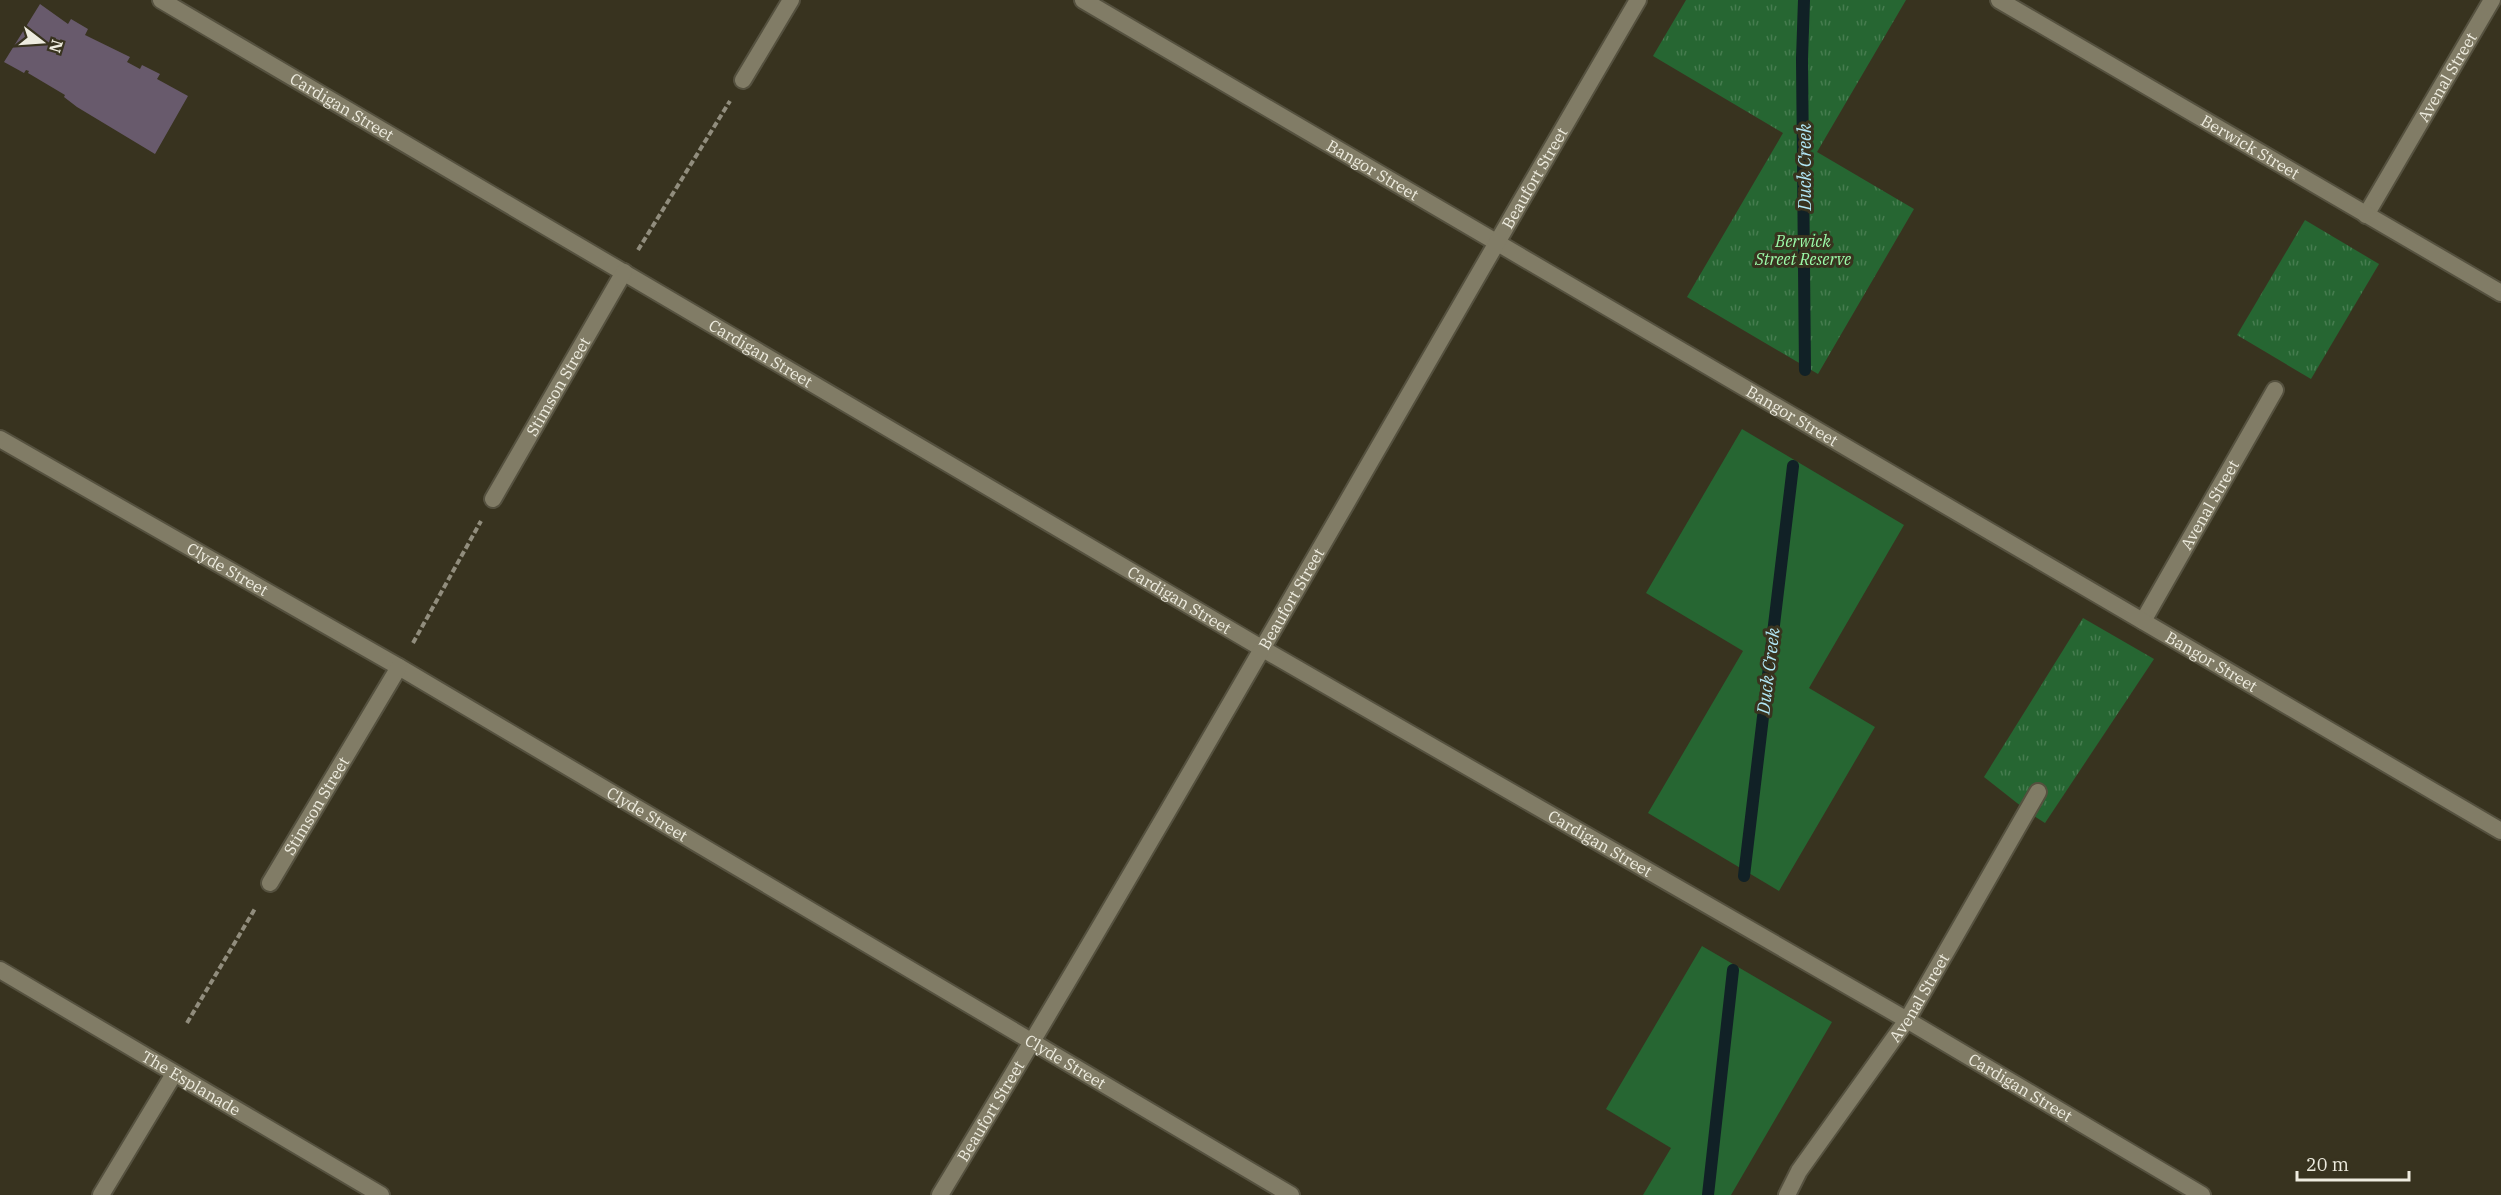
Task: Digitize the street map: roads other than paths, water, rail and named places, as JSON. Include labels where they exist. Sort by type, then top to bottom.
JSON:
[{"type":"street","name":"Cardigan Street","points":[[160,0],[1263,649],[1907,1020],[2202,1195]]},
{"type":"street","points":[[743,80],[791,0]]},
{"type":"street","name":"Bangor Street","points":[[1083,0],[2501,831]]},
{"type":"street","name":"Beaufort Street","points":[[940,1195],[1263,649],[1496,242],[1638,0]]},
{"type":"street","name":"Berwick Street","points":[[1999,0],[2501,293]]},
{"type":"street","name":"Avenal Street","points":[[2366,214],[2492,0]]},
{"type":"street","name":"Stimson Street","points":[[493,499],[624,272]]},
{"type":"street","name":"Avenal Street","points":[[2143,621],[2275,390]]},
{"type":"street","name":"Clyde Street","points":[[0,439],[399,668],[1291,1195]]},
{"type":"street","name":"Stimson Street","points":[[270,883],[399,668]]},
{"type":"street","name":"Avenal Street","points":[[1787,1195],[1799,1171],[1907,1020],[2038,792]]},
{"type":"street","name":"The Esplanade","points":[[0,970],[381,1195]]},
{"type":"street","points":[[101,1195],[174,1074]]},
{"type":"waterway","name":"Duck Creek","points":[[1804,0],[1802,59],[1805,370]]},
{"type":"waterway","name":"Duck Creek","points":[[1744,876],[1793,466]]},
{"type":"waterway","name":"Duck Creek","points":[[1708,1195],[1733,970]]},
{"type":"park label","name":"Berwick Street Reserve","points":[[1803,250]]}]
